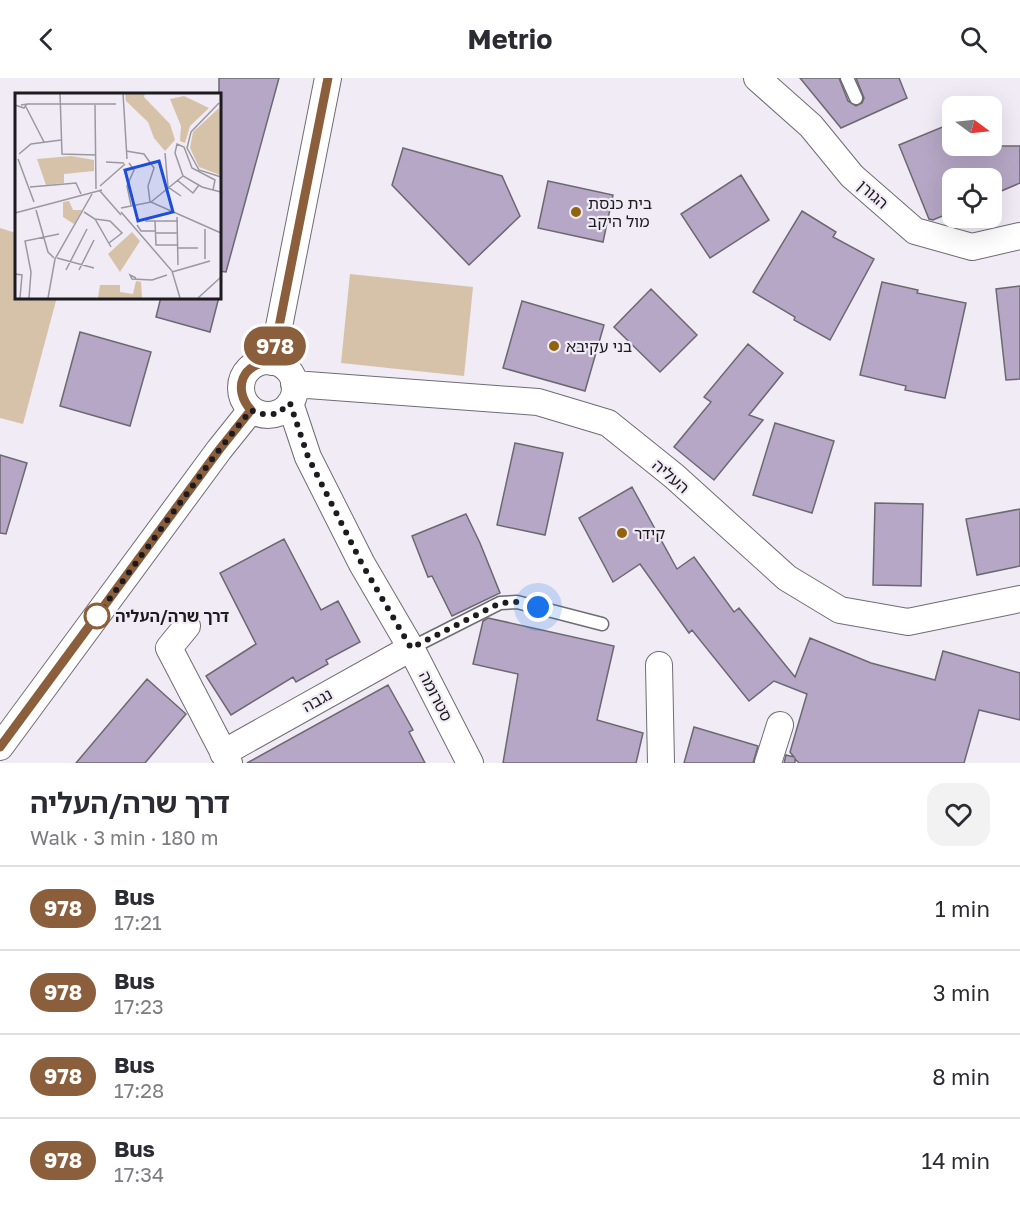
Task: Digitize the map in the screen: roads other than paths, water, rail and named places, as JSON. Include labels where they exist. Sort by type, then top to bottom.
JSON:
[{"type":"street","points":[[272,362],[328,78]]},
{"type":"street","name":"הגורן","points":[[757,78],[811,126],[852,176],[915,231],[972,247],[1020,236]]},
{"type":"street","points":[[272,362],[287,369],[292,393],[277,414],[259,414],[251,410],[241,395],[241,386],[243,378],[255,365],[272,362]]},
{"type":"street","name":"העליה","points":[[292,393],[538,402],[608,423],[674,476],[787,578],[840,610],[908,622],[1020,599]]},
{"type":"street","name":"סטרומה","points":[[292,393],[308,457],[362,564],[411,648],[470,763]]},
{"type":"street","points":[[0,747],[251,410]]},
{"type":"street","points":[[187,626],[169,648],[226,758]]},
{"type":"street","name":"נגבה","points":[[226,758],[411,648]]},
{"type":"street","points":[[659,665],[661,763]]},
{"type":"street","points":[[768,763],[780,725]]},
{"type":"lane","points":[[847,78],[856,98]]},
{"type":"lane","points":[[411,648],[500,603],[517,602],[602,624]]},
{"type":"place","name":"בית כנסת מול היקב","points":[[576,212]]},
{"type":"place","name":"בני עקיבא","points":[[554,346]]},
{"type":"place","name":"קידר","points":[[622,533]]},
{"type":"place","name":"דרך שרה/העליה","points":[[97,616]]}]
